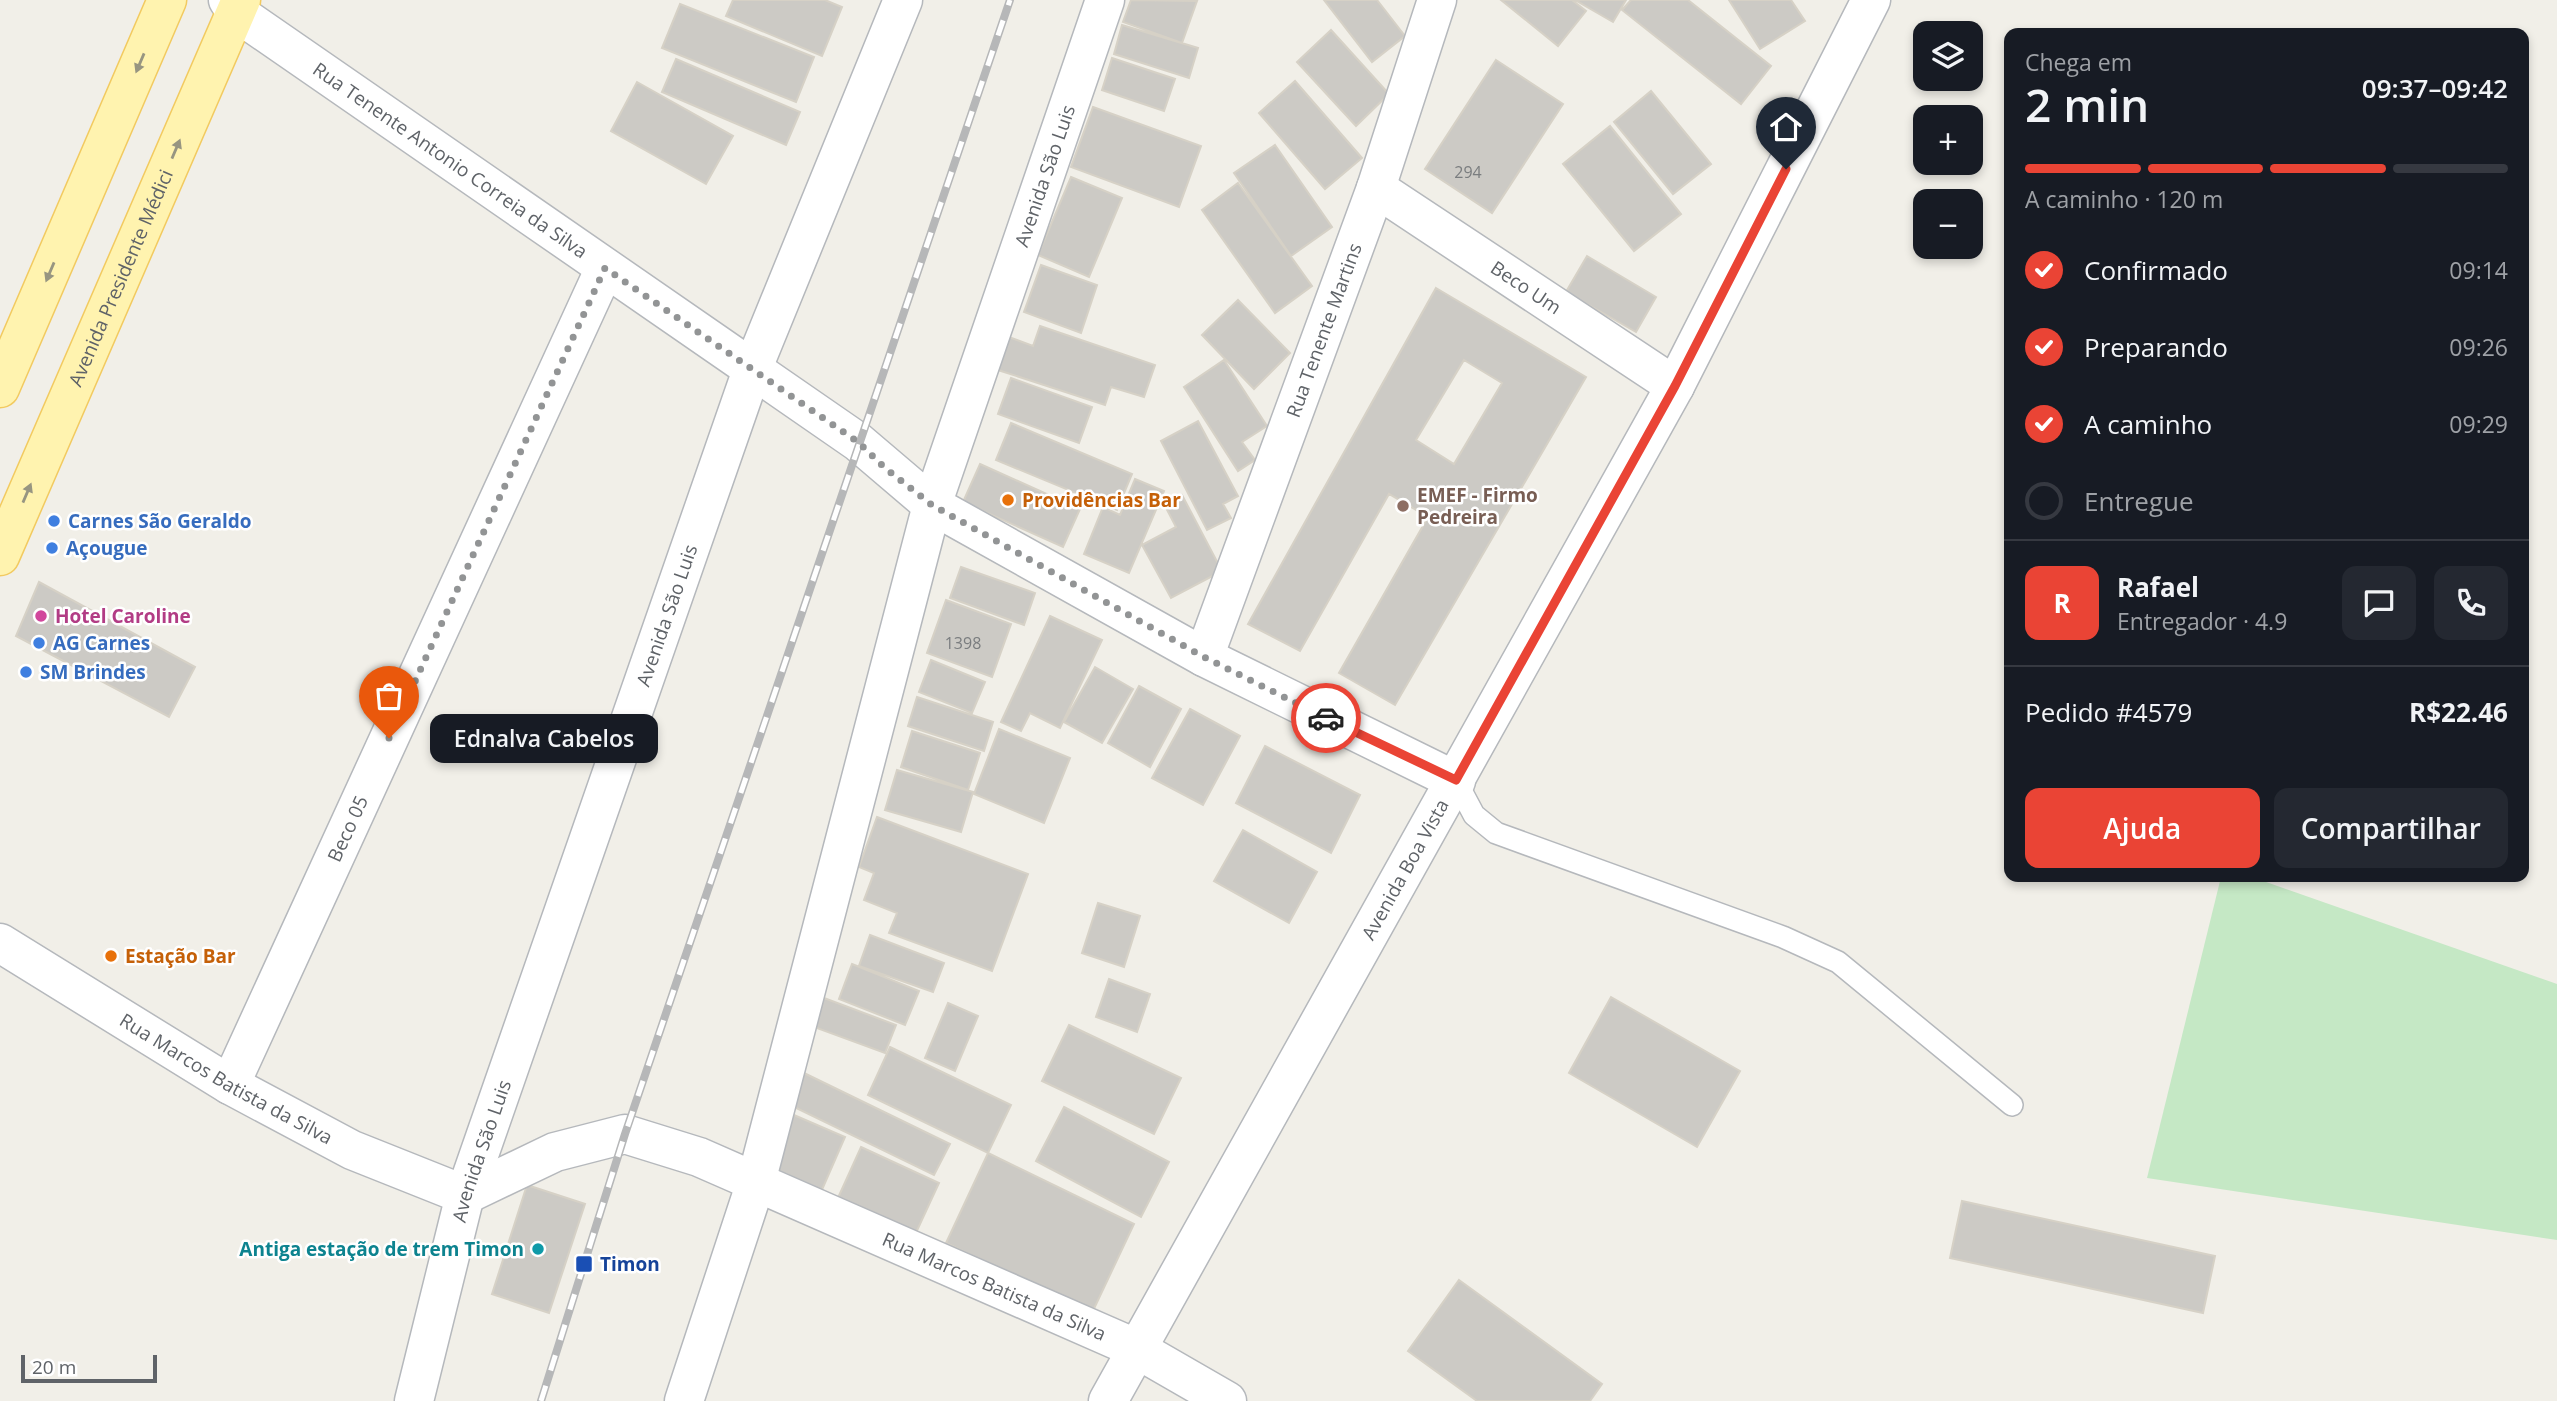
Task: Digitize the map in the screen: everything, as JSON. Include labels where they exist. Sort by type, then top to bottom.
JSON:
[{"type":"main road","points":[[0,388],[167,0]]},
{"type":"main road","name":"Avenida Presidente Médici","points":[[0,555],[235,4]]},
{"type":"street","name":"Avenida São Luis","points":[[414,1401],[465,1195],[752,370],[903,0]]},
{"type":"street","name":"Avenida São Luis","points":[[684,1401],[756,1182],[932,505],[1105,0]]},
{"type":"street","name":"Rua Tenente Martins","points":[[1204,657],[1376,188],[1437,0]]},
{"type":"street","name":"Avenida Boa Vista","points":[[1108,1401],[1135,1348],[1675,386],[1871,0]]},
{"type":"street","name":"Rua Tenente Antonio Correia da Silva","points":[[235,4],[605,268],[858,442],[885,468],[932,505],[1204,657],[1456,780]]},
{"type":"street","name":"Beco Um","points":[[1376,188],[1675,386]]},
{"type":"street","name":"Beco 05","points":[[230,1085],[605,268]]},
{"type":"street","name":"Rua Marcos Batista da Silva","points":[[0,943],[230,1085],[352,1150],[465,1195],[555,1152],[625,1134],[699,1157],[1135,1348],[1227,1401]]},
{"type":"lane","points":[[1456,780],[1474,815],[1496,833],[1783,937],[1838,962],[2012,1105]]},
{"type":"green space","points":[[2220,882],[2266,882],[2557,984],[2557,1240],[2147,1178]]},
{"type":"building","points":[[733,0],[825,0],[842,7],[822,56],[726,16]]},
{"type":"building","points":[[1131,0],[1197,1],[1182,43],[1123,22]]},
{"type":"building","points":[[1324,0],[1377,0],[1405,36],[1372,62]]},
{"type":"building","points":[[1501,0],[1572,0],[1586,11],[1558,46]]},
{"type":"building","points":[[1575,0],[1626,0],[1613,22]]},
{"type":"building","points":[[1631,0],[1688,0],[1771,66],[1741,104],[1622,10]]},
{"type":"building","points":[[1729,0],[1791,0],[1805,21],[1760,49]]},
{"type":"building","points":[[680,4],[814,57],[796,102],[662,48]]},
{"type":"building","points":[[1122,25],[1198,48],[1189,78],[1114,54]]},
{"type":"building","points":[[1331,30],[1389,94],[1356,126],[1297,62]]},
{"type":"building","points":[[1112,58],[1175,79],[1164,111],[1102,90]]},
{"type":"building","points":[[676,59],[800,112],[786,145],[662,92]]},
{"type":"building","points":[[1496,60],[1563,104],[1492,213],[1425,169]]},
{"type":"building","points":[[1295,81],[1362,158],[1325,189],[1259,113]]},
{"type":"building","points":[[637,82],[733,136],[706,184],[611,131]]},
{"type":"building","points":[[1651,91],[1711,164],[1673,194],[1614,122]]},
{"type":"building","points":[[1093,107],[1201,146],[1179,207],[1071,167]]},
{"type":"building","points":[[1610,126],[1681,214],[1634,251],[1563,164]]},
{"type":"building","points":[[1275,145],[1332,227],[1291,256],[1234,173]]},
{"type":"building","points":[[1071,177],[1122,198],[1089,277],[1038,255]]},
{"type":"building","points":[[1238,183],[1312,286],[1275,313],[1202,210]]},
{"type":"building","points":[[1587,256],[1656,297],[1636,332],[1566,292]]},
{"type":"building","points":[[1041,265],[1097,285],[1081,333],[1024,312]]},
{"type":"building","name":"EMEF - Firmo Pedreira","points":[[1436,288],[1586,377],[1395,705],[1339,673],[1428,517],[1389,494],[1300,651],[1248,624]],"holes":[[[1464,360],[1502,383],[1454,464],[1416,440]]]},
{"type":"building","points":[[1238,300],[1290,353],[1254,389],[1202,335]]},
{"type":"building","points":[[1040,326],[1155,365],[1144,397],[1111,387],[1105,405],[998,370],[1009,337],[1033,346]]},
{"type":"building","points":[[1224,360],[1267,426],[1242,442],[1255,460],[1238,471],[1184,387]]},
{"type":"building","points":[[1011,378],[1092,407],[1079,443],[998,414]]},
{"type":"building","points":[[1198,421],[1238,496],[1223,504],[1231,518],[1207,530],[1161,441]]},
{"type":"building","points":[[1011,423],[1132,474],[1117,510],[996,460]]},
{"type":"building","points":[[980,464],[1080,509],[1063,547],[963,502]]},
{"type":"building","points":[[1135,479],[1164,491],[1129,573],[1084,554],[1103,507],[1120,515]]},
{"type":"building","points":[[1182,495],[1222,571],[1171,598],[1142,545],[1176,527],[1164,504]]},
{"type":"building","points":[[961,567],[1035,593],[1024,625],[950,598]]},
{"type":"building","points":[[39,582],[195,667],[169,717],[16,636]]},
{"type":"building","points":[[946,600],[1011,624],[992,677],[927,653]]},
{"type":"building","points":[[1050,616],[1102,640],[1060,728],[1030,713],[1021,731],[1001,722]]},
{"type":"building","points":[[931,660],[985,682],[972,713],[919,692]]},
{"type":"building","points":[[1095,667],[1133,689],[1102,743],[1064,722]]},
{"type":"building","points":[[1139,686],[1181,709],[1150,767],[1108,743]]},
{"type":"building","points":[[917,697],[993,722],[984,751],[908,726]]},
{"type":"building","points":[[1190,709],[1240,736],[1203,805],[1152,778]]},
{"type":"building","points":[[999,729],[1070,758],[1044,823],[974,794]]},
{"type":"building","points":[[912,731],[980,753],[968,790],[901,767]]},
{"type":"building","points":[[1265,746],[1360,795],[1331,853],[1236,803]]},
{"type":"building","points":[[897,770],[973,792],[961,832],[885,810]]},
{"type":"building","points":[[877,817],[1028,874],[992,971],[889,933],[897,913],[864,900],[874,873],[859,867]]},
{"type":"building","points":[[1243,830],[1317,872],[1289,923],[1214,881]]},
{"type":"building","points":[[1098,903],[1140,916],[1124,967],[1082,953]]},
{"type":"building","points":[[870,935],[944,963],[933,992],[859,966]]},
{"type":"building","points":[[852,964],[919,991],[905,1025],[839,999]]},
{"type":"building","points":[[1109,979],[1150,994],[1137,1032],[1096,1017]]},
{"type":"building","points":[[1611,997],[1740,1071],[1697,1147],[1569,1073]]},
{"type":"building","points":[[824,998],[896,1025],[885,1053],[814,1027]]},
{"type":"building","points":[[948,1003],[978,1016],[955,1071],[925,1058]]},
{"type":"building","points":[[1069,1025],[1181,1078],[1154,1134],[1042,1081]]},
{"type":"building","points":[[890,1047],[1011,1105],[988,1153],[868,1095]]},
{"type":"building","points":[[804,1073],[950,1144],[934,1175],[790,1105]]},
{"type":"building","points":[[1064,1107],[1169,1162],[1141,1217],[1036,1161]]},
{"type":"building","points":[[787,1112],[845,1137],[818,1199],[761,1174]]},
{"type":"building","points":[[861,1147],[939,1183],[915,1235],[837,1200]]},
{"type":"building","points":[[988,1153],[1134,1224],[1092,1313],[946,1243]]},
{"type":"building","name":"Antiga estação de trem Timon","points":[[527,1185],[585,1204],[549,1313],[492,1294]]},
{"type":"building","points":[[1962,1201],[2215,1256],[2203,1313],[1950,1258]]},
{"type":"building","points":[[1459,1280],[1602,1384],[1590,1401],[1477,1401],[1408,1351]]},
{"type":"railway","points":[[541,1401],[625,1134],[1010,0]]},
{"type":"way so far","points":[[389,738],[605,268],[858,442],[885,468],[932,505],[1204,657],[1326,718]]},
{"type":"place","name":"Providências Bar","points":[[1008,500]]},
{"type":"place","name":"EMEF - Firmo Pedreira","points":[[1403,506]]},
{"type":"place","name":"Carnes São Geraldo","points":[[54,521]]},
{"type":"place","name":"Açougue","points":[[52,548]]},
{"type":"place","name":"Hotel Caroline","points":[[41,616]]},
{"type":"place","name":"AG Carnes","points":[[39,643]]},
{"type":"place","name":"SM Brindes","points":[[26,672]]},
{"type":"place","name":"Ednalva Cabelos","points":[[389,738]]},
{"type":"place","name":"Estação Bar","points":[[111,956]]},
{"type":"place","name":"Antiga estação de trem Timon","points":[[538,1249]]},
{"type":"place","name":"Timon","points":[[584,1264]]},
{"type":"route","points":[[1326,718],[1456,780],[1675,386],[1786,169]]}]
